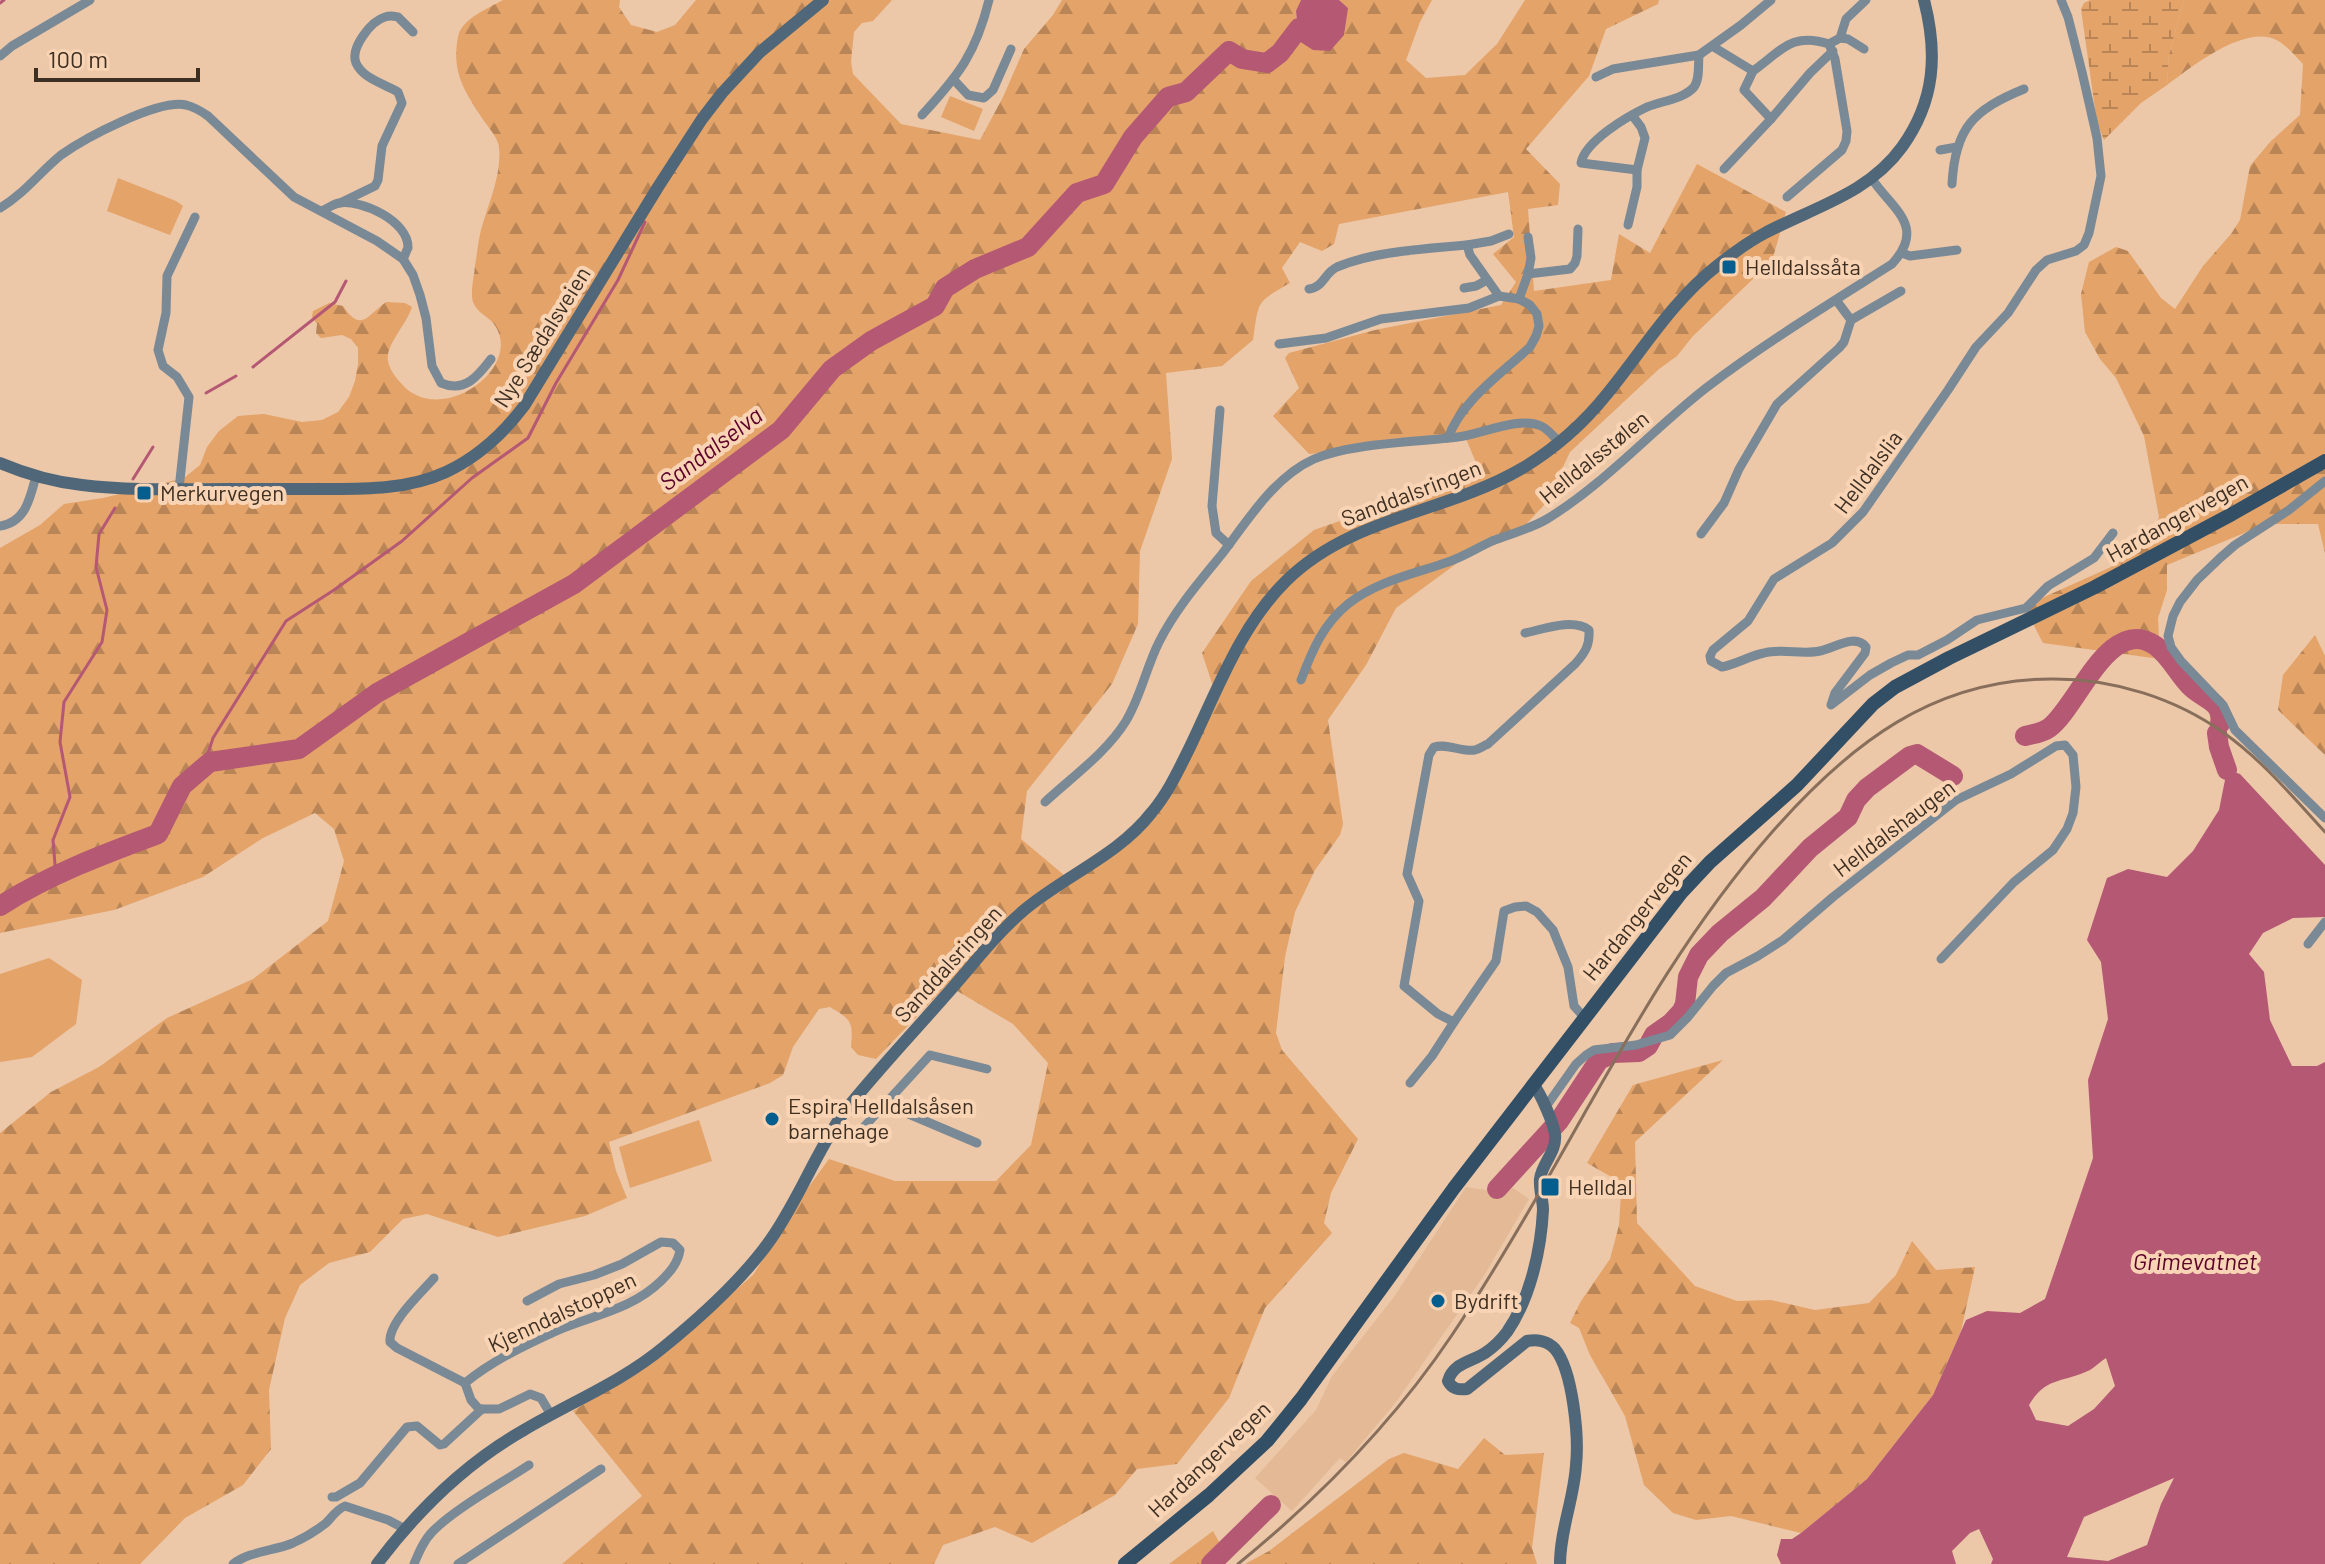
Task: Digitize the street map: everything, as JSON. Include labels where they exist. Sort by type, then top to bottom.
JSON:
[{"type":"main road","name":"Nye Sædalsveien","points":[[0,463],[36,476],[81,485],[179,489],[384,487],[445,473],[477,454],[513,421],[537,387],[658,187],[722,93],[760,52],[823,0]]},
{"type":"main road","name":"Sanddalsringen","points":[[377,1564],[431,1501],[474,1463],[500,1444],[641,1365],[735,1281],[772,1238],[835,1125],[1008,924],[1031,904],[1122,843],[1154,810],[1175,778],[1246,634],[1265,605],[1290,577],[1344,539],[1489,485],[1523,467],[1559,442],[1608,393],[1670,311],[1717,265],[1766,233],[1835,201],[1872,179],[1904,145],[1927,98],[1933,49],[1924,0]]},
{"type":"main road","name":"Hardangervegen","points":[[1125,1564],[1209,1495],[1267,1441],[1521,1098],[1681,893],[1710,862],[1797,785],[1873,704],[1909,679],[2095,587],[2325,461]]},
{"type":"main road","points":[[1533,1084],[1544,1102],[1555,1133],[1551,1156],[1541,1175],[1543,1209],[1530,1280],[1521,1306],[1498,1343],[1454,1369],[1448,1381],[1459,1390],[1467,1389],[1527,1341],[1543,1341],[1555,1349],[1566,1375],[1577,1435],[1576,1467],[1561,1541],[1560,1564]]},
{"type":"main road","points":[[1521,1098],[1547,1113]]},
{"type":"street","points":[[0,56],[90,0]]},
{"type":"street","points":[[922,115],[970,57],[989,0]]},
{"type":"street","points":[[1596,77],[1613,69],[1699,55],[1771,0]]},
{"type":"street","points":[[1724,169],[1840,38],[1846,19],[1866,0]]},
{"type":"street","name":"Helldalslia","points":[[2061,0],[2068,17],[2097,138],[2101,176],[2087,240],[2076,251],[2047,260],[2036,270],[2008,313],[1976,347],[1863,512],[1843,534],[1821,551],[1774,579],[1748,621],[1713,650],[1711,661],[1722,667],[1764,652],[1813,652],[1854,640],[1862,641],[1866,647],[1865,653],[1835,693],[1831,705],[1870,675],[1901,658],[1918,655],[1977,620],[2026,608],[2048,586],[2094,558],[2113,533]]},
{"type":"street","points":[[321,211],[375,186],[382,146],[402,103],[398,92],[379,83],[358,66],[357,47],[383,17],[398,17],[413,32]]},
{"type":"street","points":[[1840,38],[1848,39],[1864,49]]},
{"type":"street","points":[[1771,119],[1744,90],[1753,71],[1795,41],[1813,39],[1831,48]]},
{"type":"street","points":[[1712,46],[1753,71]]},
{"type":"street","points":[[1787,197],[1842,150],[1846,141],[1831,48]]},
{"type":"street","points":[[954,80],[968,95],[984,98],[993,90],[1011,49]]},
{"type":"street","points":[[1637,170],[1581,163],[1583,155],[1601,136],[1632,115],[1686,93],[1694,86],[1699,55]]},
{"type":"street","points":[[1952,184],[1957,147],[1970,123],[1982,110],[2024,89]]},
{"type":"street","points":[[0,208],[18,196],[63,154],[93,136],[159,107],[184,104],[208,116],[294,197],[377,241],[403,259],[420,295],[432,366],[441,383],[457,387],[465,385],[491,359]]},
{"type":"street","points":[[1628,225],[1645,138],[1632,115]]},
{"type":"street","points":[[1940,150],[1957,147]]},
{"type":"street","points":[[1872,179],[1900,212],[1907,228],[1902,253],[1910,256],[1957,250]]},
{"type":"street","points":[[340,203],[371,207],[391,219],[407,243],[403,259]]},
{"type":"street","points":[[179,489],[189,397],[177,377],[163,366],[158,350],[166,313],[167,276],[195,217]]},
{"type":"street","points":[[1528,274],[1570,269],[1577,256],[1578,229]]},
{"type":"street","points":[[1309,289],[1320,286],[1329,272],[1337,267],[1395,253],[1491,241],[1509,234]]},
{"type":"street","points":[[1519,299],[1531,258],[1528,237]]},
{"type":"street","points":[[1467,245],[1470,255],[1499,296]]},
{"type":"street","name":"Helldalsstølen","points":[[1301,680],[1314,647],[1331,620],[1362,594],[1547,519],[1593,487],[1706,388],[1754,353],[1892,264],[1902,253]]},
{"type":"street","points":[[1464,288],[1487,280]]},
{"type":"street","points":[[1701,534],[1724,503],[1739,469],[1777,404],[1839,348],[1851,320],[1901,291]]},
{"type":"street","points":[[1279,344],[1326,338],[1381,319],[1469,308],[1499,296],[1519,299],[1530,305],[1537,314],[1539,326],[1530,347],[1467,405],[1457,417],[1448,438]]},
{"type":"street","points":[[1836,300],[1851,320]]},
{"type":"street","points":[[1220,410],[1212,506],[1216,533],[1229,545]]},
{"type":"street","points":[[1045,802],[1088,764],[1125,723],[1137,701],[1152,655],[1172,617],[1277,486],[1292,472],[1315,459],[1340,451],[1448,438],[1528,423],[1539,425],[1559,442]]},
{"type":"street","points":[[0,526],[20,518],[36,476]]},
{"type":"street","points":[[2325,481],[2289,510],[2235,545],[2197,580],[2180,602],[2168,636],[2171,647],[2181,661],[2223,705],[2235,730],[2325,818]]},
{"type":"street","points":[[1454,1022],[1438,1014],[1404,986],[1419,901],[1407,874],[1429,755],[1434,747],[1442,745],[1475,750],[1488,744],[1575,664],[1590,641],[1589,630],[1582,625],[1564,625],[1525,633]]},
{"type":"street","points":[[1901,658],[1909,679]]},
{"type":"street","name":"Helldalshaugen","points":[[1547,1113],[1576,1064],[1586,1055],[1594,1050],[1644,1043],[1670,1035],[1726,973],[1783,940],[1956,800],[2017,771],[2056,746],[2065,745],[2073,755],[2076,787],[2073,813],[2067,829],[2053,850],[2014,882],[1941,959]]},
{"type":"street","points":[[1410,1083],[1432,1056],[1496,961],[1504,911],[1526,906],[1537,912],[1553,930],[1568,967],[1574,1006],[1584,1017]]},
{"type":"street","points":[[2308,944],[2325,922]]},
{"type":"street","points":[[835,1125],[854,1133],[863,1128],[930,1055],[987,1069]]},
{"type":"street","points":[[885,1104],[977,1143]]},
{"type":"street","name":"Kjenndalstoppen","points":[[465,1383],[493,1363],[555,1332],[613,1312],[645,1294],[675,1265],[680,1250],[673,1243],[661,1242],[622,1264],[570,1280],[527,1301]]},
{"type":"street","points":[[434,1278],[396,1322],[390,1331],[390,1342],[465,1383],[471,1400],[482,1409],[499,1409],[530,1394],[541,1398],[551,1415]]},
{"type":"street","points":[[332,1497],[360,1483],[407,1427],[417,1426],[440,1445],[482,1409]]},
{"type":"street","points":[[414,1564],[433,1531],[529,1465]]},
{"type":"street","points":[[458,1564],[601,1469]]},
{"type":"street","points":[[233,1564],[302,1538],[345,1506],[405,1529]]},
{"type":"shaded area","points":[[1466,1187],[1505,1193],[1513,1188],[1529,1199],[1485,1274],[1396,1402],[1346,1462],[1340,1458],[1292,1511],[1255,1478],[1316,1410],[1332,1376],[1394,1297]]},
{"type":"green space","points":[[503,0],[620,0],[619,7],[631,25],[657,32],[675,25],[696,0],[892,0],[873,21],[862,23],[854,32],[853,74],[901,124],[980,140],[1024,49],[1062,0],[1301,0],[1296,12],[1299,41],[1348,8],[1339,0],[1432,0],[1406,60],[1426,78],[1465,75],[1497,44],[1525,0],[1659,0],[1658,4],[1606,29],[1589,76],[1526,149],[1560,184],[1558,205],[1528,209],[1534,291],[1611,280],[1619,234],[1650,253],[1697,164],[1786,212],[1772,261],[1693,336],[1677,356],[1570,452],[1546,503],[1515,536],[1464,558],[1396,608],[1366,665],[1328,720],[1343,824],[1340,835],[1315,870],[1295,912],[1285,957],[1276,1033],[1282,1050],[1358,1139],[1331,1193],[1324,1223],[1332,1233],[1265,1308],[1229,1398],[1177,1464],[1137,1469],[1115,1495],[1032,1543],[995,1527],[943,1545],[934,1564],[562,1564],[642,1496],[573,1411],[654,1361],[753,1275],[829,1159],[895,1181],[996,1181],[1031,1145],[1048,1063],[1013,1024],[947,985],[876,1059],[858,1055],[851,1047],[850,1022],[843,1015],[830,1007],[819,1009],[793,1047],[783,1075],[770,1083],[609,1142],[627,1198],[585,1216],[498,1237],[427,1214],[403,1219],[370,1252],[329,1263],[300,1285],[285,1318],[269,1390],[271,1449],[243,1485],[185,1518],[140,1564],[0,1564],[0,1133],[51,1092],[99,1067],[167,1018],[253,979],[328,921],[344,861],[334,829],[315,813],[263,838],[203,877],[114,910],[0,933],[0,548],[40,525],[64,504],[184,478],[200,465],[207,447],[219,431],[238,416],[264,414],[302,422],[322,420],[338,412],[349,397],[355,381],[358,348],[351,339],[342,335],[321,338],[316,333],[313,311],[329,303],[343,306],[355,319],[360,320],[369,317],[386,302],[405,303],[412,307],[393,341],[388,361],[398,380],[416,395],[435,399],[455,396],[473,388],[488,374],[498,358],[501,341],[494,324],[475,306],[472,289],[480,234],[496,179],[499,147],[461,82],[456,50],[464,25]],"holes":[[[1508,192],[1514,237],[1493,254],[1516,282],[1501,305],[1375,330],[1289,353],[1285,358],[1299,388],[1273,416],[1309,454],[1466,439],[1480,472],[1314,530],[1251,581],[1202,653],[1213,686],[1158,812],[1064,875],[1021,839],[1027,791],[1112,684],[1138,624],[1140,551],[1172,459],[1166,373],[1222,366],[1253,340],[1261,304],[1290,283],[1282,268],[1300,242],[1322,251],[1334,244],[1339,224]],[[1233,266],[1257,289],[1214,335],[1190,313]]]},
{"type":"green space","points":[[2090,0],[2184,0],[2169,54],[2167,85],[2141,103],[2104,140],[2097,123],[2081,9]]},
{"type":"green space","points":[[2184,0],[2325,0],[2325,553],[2318,524],[2266,524],[2167,565],[2167,590],[2158,618],[2160,659],[2043,643],[2024,606],[2111,567],[2153,535],[2159,517],[2144,436],[2116,378],[2100,359],[2085,332],[2081,294],[2089,262],[2116,247],[2128,251],[2161,298],[2175,309],[2203,266],[2240,220],[2250,166],[2270,142],[2300,115],[2303,64],[2283,44],[2267,37],[2252,37],[2221,48],[2167,85],[2169,54]]},
{"type":"green space","points":[[950,96],[983,109],[974,131],[941,117]]},
{"type":"green space","points":[[118,178],[183,206],[170,235],[107,211]]},
{"type":"green space","points":[[1233,265],[1258,288],[1214,336],[1189,313]]},
{"type":"green space","points":[[2315,635],[2325,656],[2325,755],[2278,710],[2283,675]]},
{"type":"green space","points":[[49,958],[82,980],[76,1024],[32,1057],[0,1062],[0,974]]},
{"type":"green space","points":[[1723,1060],[1635,1142],[1637,1223],[1695,1286],[1737,1301],[1771,1300],[1815,1310],[1869,1303],[1896,1275],[1912,1241],[1936,1270],[1975,1267],[1961,1331],[1933,1395],[1867,1479],[1801,1533],[1731,1516],[1696,1520],[1673,1513],[1644,1485],[1625,1416],[1590,1355],[1579,1328],[1570,1323],[1610,1259],[1619,1225],[1621,1193],[1615,1179],[1587,1163],[1633,1085]]},
{"type":"green space","points":[[699,1120],[712,1161],[630,1188],[619,1147]]},
{"type":"green space","points":[[1484,1438],[1505,1455],[1544,1453],[1532,1548],[1537,1564],[1245,1564],[1269,1551],[1389,1459],[1404,1453],[1458,1469]]},
{"type":"green space","points":[[1213,1531],[1224,1551],[1226,1564],[1169,1564]]},
{"type":"water","points":[[1301,0],[1339,0],[1348,8],[1344,35],[1330,51],[1313,50],[1299,41],[1296,11]]},
{"type":"water","name":"Grimevatnet","points":[[2227,770],[2240,774],[2325,865],[2325,917],[2293,918],[2263,933],[2249,954],[2264,972],[2270,1020],[2292,1066],[2317,1066],[2325,1062],[2325,1564],[1991,1564],[1993,1559],[1979,1529],[1970,1533],[1952,1551],[1956,1564],[1781,1564],[1777,1555],[1781,1539],[1792,1539],[1801,1533],[1867,1479],[1933,1395],[1966,1320],[1987,1311],[2020,1313],[2045,1299],[2093,1158],[2088,1080],[2108,1019],[2101,962],[2087,940],[2107,878],[2128,869],[2167,877],[2193,851],[2219,810]],"holes":[[[2106,1358],[2115,1386],[2094,1409],[2068,1426],[2036,1420],[2029,1405],[2042,1389],[2090,1370]],[[2174,1478],[2147,1545],[2108,1561],[2067,1557],[2084,1517]]]},
{"type":"waterway","points":[[0,3],[4,0]]},
{"type":"waterway","name":"Sandalselva","points":[[0,906],[57,875],[158,834],[182,786],[210,762],[299,749],[377,693],[574,584],[781,430],[832,369],[871,341],[935,306],[945,288],[975,269],[1028,247],[1077,193],[1104,184],[1133,137],[1168,97],[1186,92],[1229,51],[1242,59],[1267,63],[1280,53],[1299,28]]},
{"type":"waterway","points":[[203,769],[213,738],[286,621],[402,541],[472,478],[528,438],[556,383],[618,280],[645,222]]},
{"type":"waterway","points":[[253,367],[335,302],[346,281]]},
{"type":"waterway","points":[[206,393],[236,376]]},
{"type":"waterway","points":[[133,479],[153,447]]},
{"type":"waterway","points":[[56,877],[53,840],[70,797],[60,742],[64,702],[102,642],[107,610],[96,567],[99,534],[115,508]]},
{"type":"waterway","points":[[2025,736],[2046,730],[2060,717],[2109,652],[2124,642],[2139,639],[2161,650],[2192,688],[2216,706],[2220,724]]},
{"type":"waterway","points":[[2217,733],[2227,770]]},
{"type":"waterway","points":[[1497,1189],[1559,1121],[1599,1060],[1613,1053],[1639,1052],[1648,1046],[1654,1035],[1671,1023],[1685,1004],[1688,977],[1699,955],[1720,933],[1763,898],[1810,848],[1848,817],[1856,800],[1867,788],[1917,754],[1953,776]]},
{"type":"waterway","points":[[1211,1564],[1271,1505]]},
{"type":"railway","points":[[1238,1564],[1298,1512],[1354,1457],[1429,1367],[1511,1242],[1661,983],[1742,868],[1773,831],[1832,771],[1897,722],[1932,704],[1970,690],[2010,682],[2077,680],[2121,687],[2185,710],[2224,733],[2264,767],[2325,832]]},
{"type":"place","name":"Helldalssåta","points":[[1729,267]]},
{"type":"place","name":"Merkurvegen","points":[[144,493]]},
{"type":"place","name":"Espira Helldalsåsen barnehage","points":[[772,1119]]},
{"type":"place","name":"Helldal","points":[[1550,1187]]},
{"type":"place","name":"Bydrift","points":[[1438,1301]]}]
